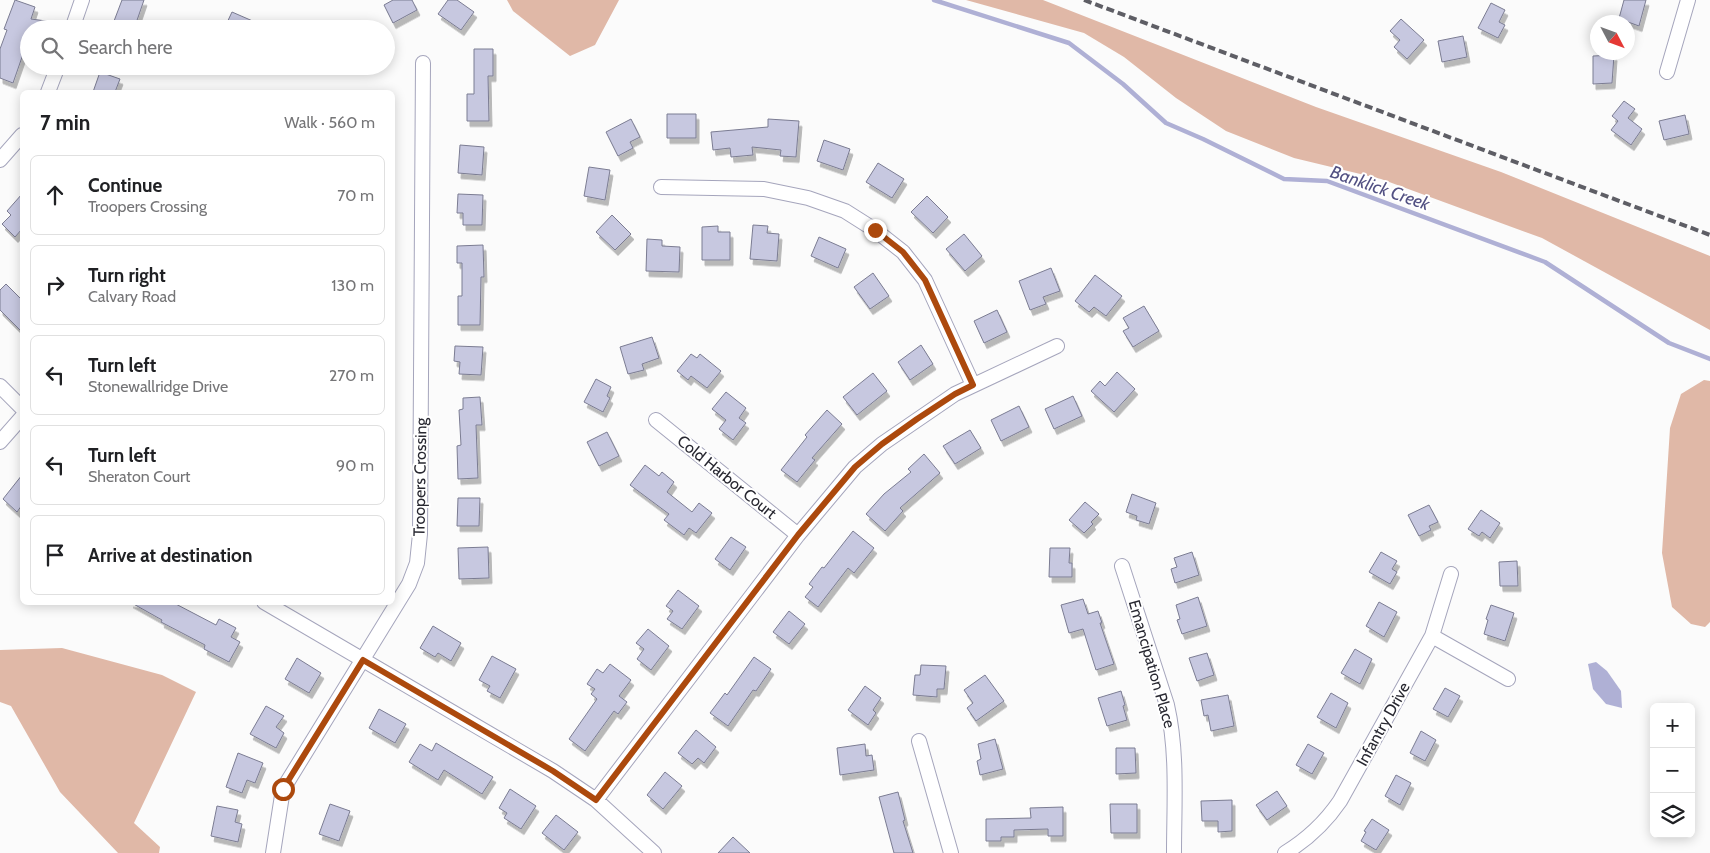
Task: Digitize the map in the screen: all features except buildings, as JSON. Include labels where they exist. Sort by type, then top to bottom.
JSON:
[{"type":"street","points":[[75,20],[82,0]]},
{"type":"street","points":[[1667,72],[1688,0]]},
{"type":"street","name":"Troopers Crossing","points":[[273,853],[283,789],[409,584],[417,563],[420,524],[423,63]]},
{"type":"street","points":[[49,90],[55,75]]},
{"type":"street","points":[[0,160],[20,138]]},
{"type":"street","points":[[661,187],[764,190],[808,198],[845,211],[875,230],[903,252],[925,280],[973,385]]},
{"type":"street","points":[[596,800],[798,535],[855,467],[882,444],[955,394],[1057,346]]},
{"type":"street","points":[[0,386],[20,406]]},
{"type":"street","points":[[0,442],[20,419]]},
{"type":"street","name":"Cold Harbor Court","points":[[656,420],[798,535]]},
{"type":"street","name":"Emancipation Place","points":[[1122,566],[1172,728],[1174,853]]},
{"type":"street","name":"Infantry Drive","points":[[1285,853],[1316,832],[1340,801],[1432,636],[1451,574]]},
{"type":"street","points":[[269,605],[553,771],[596,800],[654,853]]},
{"type":"street","points":[[1432,636],[1508,679]]},
{"type":"street","points":[[919,741],[951,853]]},
{"type":"shaded area","points":[[507,0],[619,0],[595,45],[570,56],[513,11]]},
{"type":"shaded area","points":[[966,0],[1043,0],[1316,107],[1501,172],[1710,256],[1710,330],[1542,238],[1381,179],[1294,158],[1226,131],[1176,98],[1124,57],[1084,33]]},
{"type":"shaded area","points":[[1704,380],[1710,381],[1710,622],[1705,627],[1691,624],[1672,607],[1662,553],[1670,428],[1681,394]]},
{"type":"shaded area","points":[[62,648],[162,675],[196,692],[134,823],[160,847],[159,853],[118,853],[60,792],[11,706],[0,702],[0,650]]},
{"type":"water","points":[[1596,662],[1607,671],[1621,691],[1622,708],[1606,704],[1593,689],[1588,664]]},
{"type":"waterway","name":"Banklick Creek","points":[[934,0],[1069,43],[1123,84],[1166,123],[1284,179],[1327,181],[1545,262],[1669,343],[1710,359]]},
{"type":"railway","points":[[1084,0],[1710,235]]},
{"type":"route","points":[[283,789],[363,660],[553,771],[596,800],[798,535],[855,467],[882,444],[917,419],[955,394],[973,385],[925,280],[903,252],[875,230]]}]
